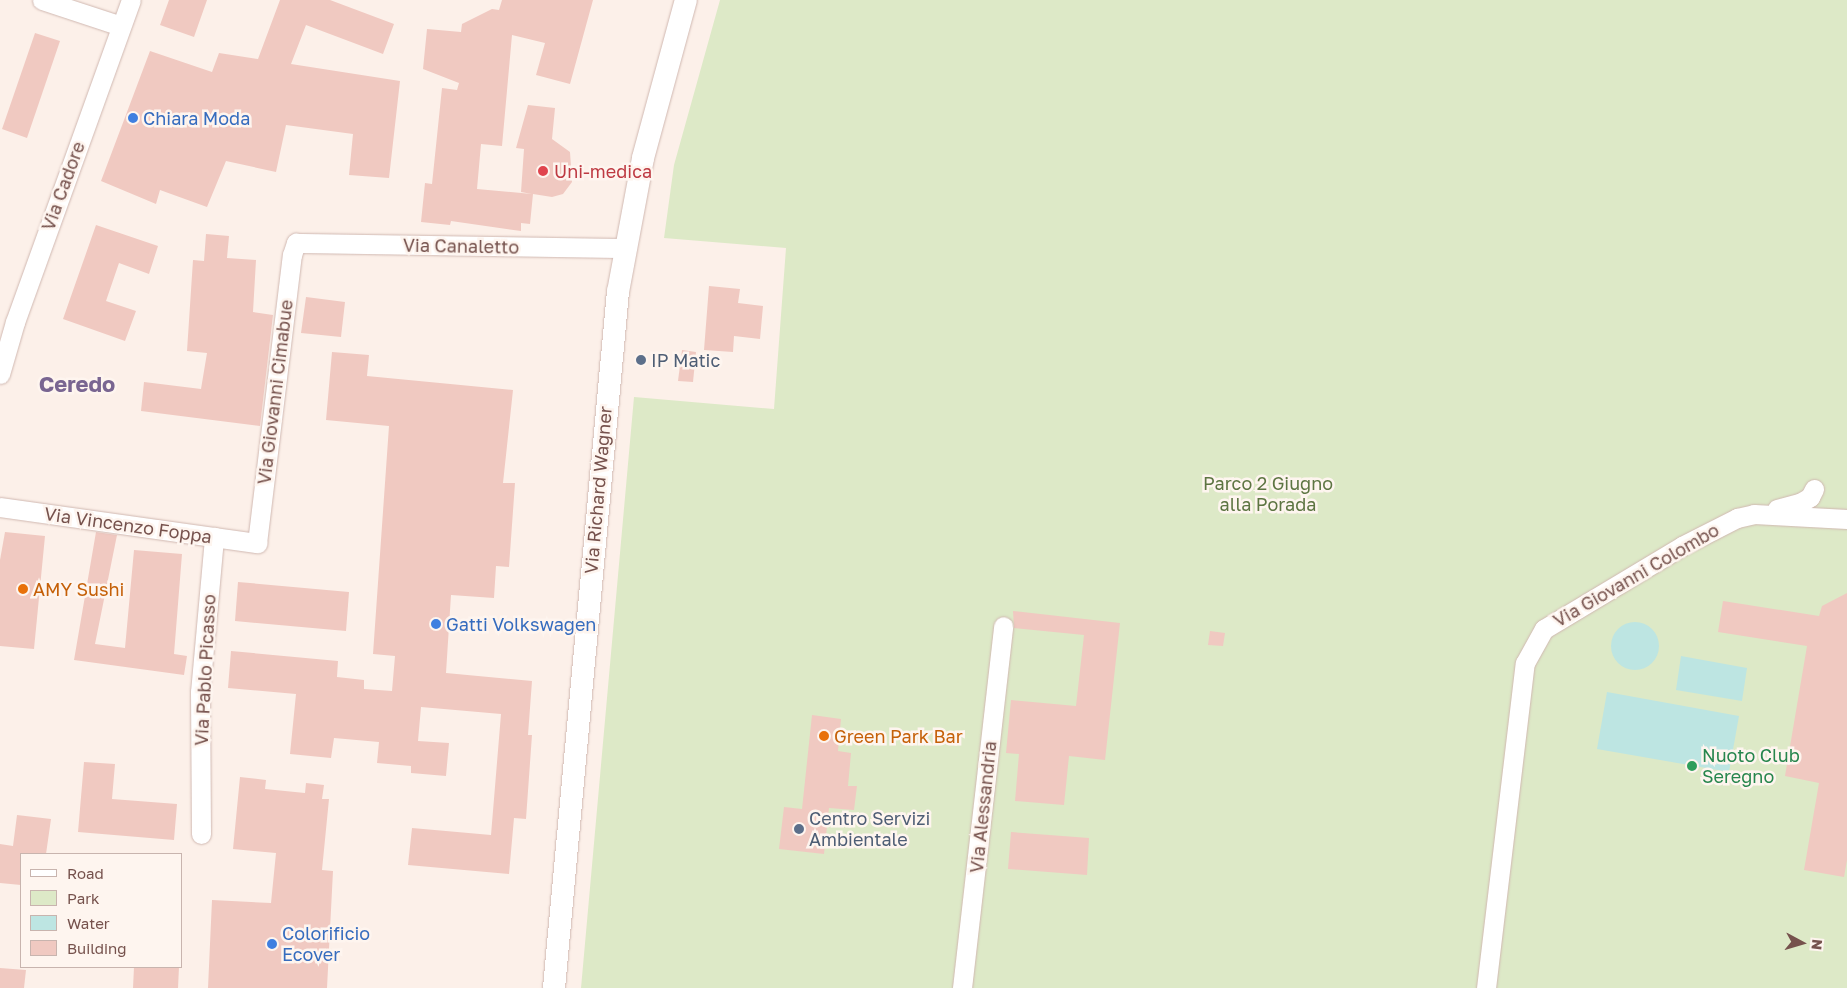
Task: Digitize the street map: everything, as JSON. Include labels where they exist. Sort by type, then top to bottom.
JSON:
[{"type":"street","points":[[42,0],[121,26]]},
{"type":"street","name":"Via Cadore","points":[[0,372],[21,304],[131,0]]},
{"type":"street","name":"Via Richard Wagner","points":[[554,988],[607,390],[626,248],[643,158],[686,0]]},
{"type":"street","name":"Via Canaletto","points":[[296,243],[626,248]]},
{"type":"street","name":"Via Giovanni Cimabue","points":[[256,543],[292,255],[296,243]]},
{"type":"street","points":[[1754,514],[1800,504],[1810,497],[1814,489]]},
{"type":"street","name":"Via Vincenzo Foppa","points":[[0,507],[256,543]]},
{"type":"street","name":"Via Giovanni Colombo","points":[[1485,986],[1525,663],[1544,629],[1682,546],[1737,518],[1754,514],[1847,518]]},
{"type":"street","name":"Via Pablo Picasso","points":[[201,834],[200,692],[214,537]]},
{"type":"street","name":"Via Alessandria","points":[[962,988],[1003,626]]},
{"type":"green space","name":"Parco 2 Giugno alla Porada","points":[[720,0],[1847,0],[1847,988],[581,988],[634,397],[774,409],[786,248],[664,238],[674,165]]},
{"type":"water","points":[[1630,622],[1640,622],[1652,629],[1659,641],[1659,651],[1652,663],[1640,670],[1630,670],[1622,666],[1615,659],[1611,651],[1611,641],[1615,633],[1622,626]]},
{"type":"water","points":[[1681,656],[1747,668],[1742,701],[1676,690]]},
{"type":"water","points":[[1607,692],[1739,716],[1729,772],[1597,749]]},
{"type":"building","points":[[169,0],[207,0],[194,37],[160,25]]},
{"type":"building","points":[[280,0],[330,0],[394,24],[383,54],[306,25],[291,64],[400,81],[389,178],[349,175],[353,134],[286,125],[276,172],[226,161],[207,207],[160,190],[156,204],[101,181],[150,51],[212,72],[219,53],[258,59]]},
{"type":"building","points":[[502,0],[593,0],[570,84],[536,75],[545,43],[512,35],[502,146],[481,144],[477,189],[532,194],[521,192],[524,149],[516,148],[528,105],[555,108],[552,139],[570,152],[572,182],[563,194],[552,197],[533,194],[530,224],[521,223],[521,231],[451,221],[450,225],[421,222],[425,183],[432,184],[442,88],[457,90],[459,83],[423,69],[427,29],[461,32],[462,24],[492,9],[499,10]]},
{"type":"building","points":[[35,33],[60,41],[27,138],[2,129]]},
{"type":"building","points":[[96,225],[158,246],[149,274],[119,263],[106,301],[136,311],[125,341],[63,319]]},
{"type":"building","points":[[206,234],[229,236],[227,258],[256,260],[253,312],[273,315],[260,426],[141,411],[144,382],[201,389],[207,353],[187,351],[193,260],[204,261]]},
{"type":"building","points":[[709,286],[740,289],[738,303],[763,306],[760,339],[734,336],[733,352],[704,350]]},
{"type":"building","points":[[306,297],[345,302],[341,337],[301,333]]},
{"type":"building","points":[[682,350],[696,352],[693,382],[678,381]]},
{"type":"building","points":[[332,352],[369,355],[367,376],[513,390],[503,483],[515,483],[509,567],[496,566],[494,598],[451,595],[446,673],[532,681],[528,735],[532,735],[526,819],[514,818],[509,874],[408,865],[412,828],[491,835],[501,714],[421,707],[418,741],[449,743],[446,776],[411,773],[411,766],[377,763],[379,742],[334,738],[331,758],[290,754],[296,694],[228,688],[231,651],[338,661],[337,677],[364,680],[364,689],[392,691],[395,656],[373,654],[389,426],[326,420]]},
{"type":"building","points":[[5,532],[45,536],[34,649],[0,646],[0,560]]},
{"type":"building","points":[[96,532],[117,535],[95,644],[125,648],[134,550],[182,554],[174,654],[187,656],[184,675],[74,660]]},
{"type":"building","points":[[238,582],[349,592],[346,631],[235,621]]},
{"type":"building","points":[[1847,593],[1847,860],[1844,877],[1804,870],[1819,783],[1785,776],[1807,646],[1718,632],[1723,601],[1819,616],[1822,606]]},
{"type":"building","points":[[1013,611],[1120,623],[1105,760],[1069,756],[1064,805],[1015,801],[1019,754],[1006,753],[1011,700],[1076,706],[1084,635],[1014,628]]},
{"type":"building","points":[[1210,631],[1225,633],[1223,646],[1208,645]]},
{"type":"building","points":[[812,715],[841,719],[838,751],[851,753],[848,786],[857,786],[854,810],[829,808],[824,854],[779,849],[784,807],[802,809]]},
{"type":"building","points":[[84,762],[115,764],[112,799],[177,804],[174,840],[78,832]]},
{"type":"building","points":[[240,777],[266,780],[265,789],[305,793],[306,783],[324,785],[322,799],[329,799],[322,870],[333,871],[327,988],[208,988],[212,900],[271,903],[276,853],[233,849]]},
{"type":"building","points":[[17,815],[51,819],[46,853],[20,853],[20,885],[0,883],[0,844],[13,846]]},
{"type":"building","points":[[1011,832],[1089,838],[1087,875],[1008,869]]},
{"type":"building","points":[[0,968],[26,970],[24,988],[0,988]]},
{"type":"building","points":[[134,968],[179,968],[178,988],[133,988]]},
{"type":"place","name":"Chiara Moda","points":[[133,118]]},
{"type":"place","name":"Uni-medica","points":[[543,171]]},
{"type":"place","name":"IP Matic","points":[[641,360]]},
{"type":"place","name":"AMY Sushi","points":[[23,589]]},
{"type":"place","name":"Gatti Volkswagen","points":[[436,624]]},
{"type":"place","name":"Green Park Bar","points":[[824,736]]},
{"type":"place","name":"Nuoto Club Seregno","points":[[1692,766]]},
{"type":"place","name":"Centro Servizi Ambientale","points":[[799,829]]},
{"type":"place","name":"Colorificio Ecover","points":[[272,944]]},
{"type":"district","name":"Ceredo","points":[[77,384]]}]
